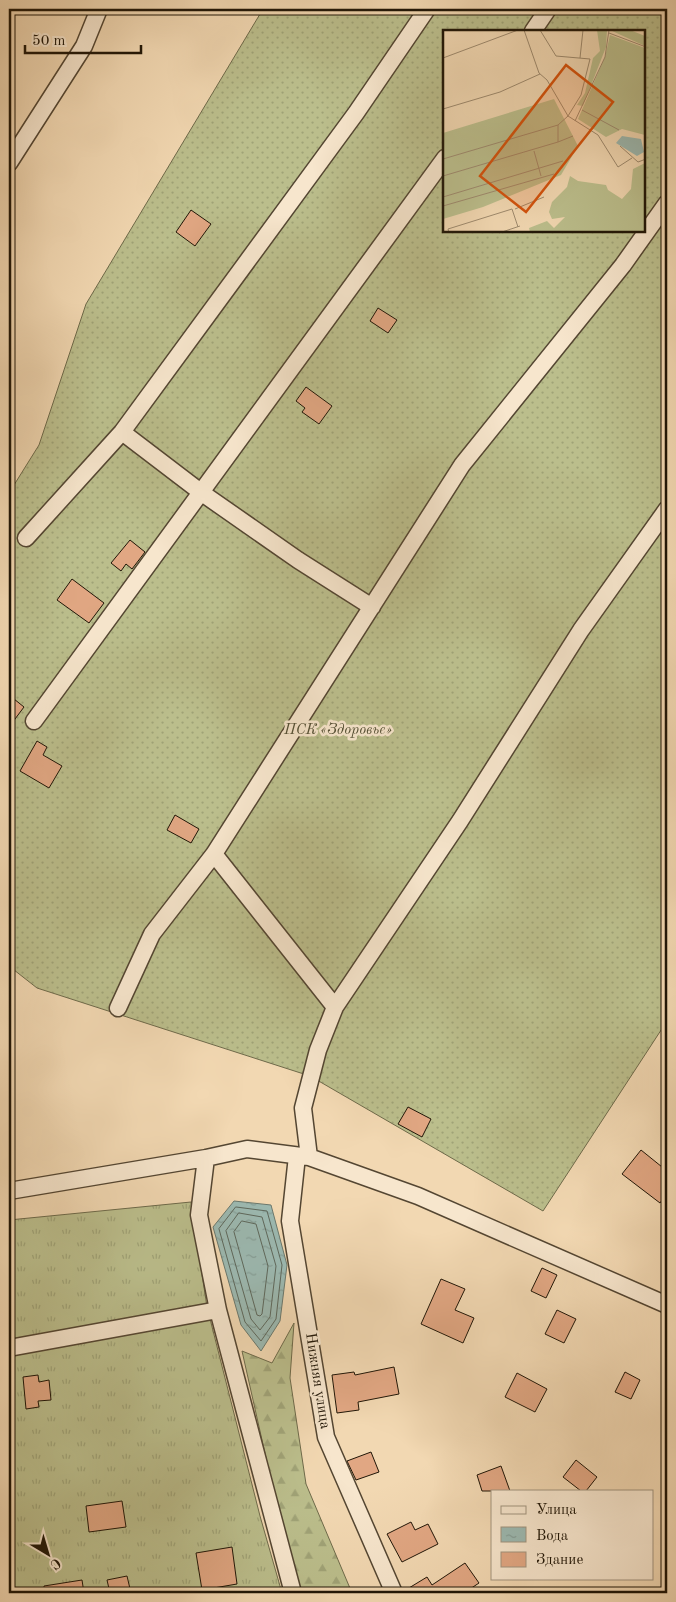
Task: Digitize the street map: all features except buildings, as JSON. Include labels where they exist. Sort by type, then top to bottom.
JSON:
[{"type":"street","points":[[9,163],[84,46],[99,9]]},
{"type":"street","points":[[26,538],[122,432],[356,114],[427,9]]},
{"type":"street","points":[[533,30],[548,9]]},
{"type":"street","points":[[34,721],[443,161]]},
{"type":"street","points":[[118,1008],[152,934],[214,854],[462,465],[623,265],[667,203]]},
{"type":"street","points":[[122,432],[202,493],[298,560],[372,607]]},
{"type":"street","name":"Нижняя улица","points":[[394,1593],[326,1436],[290,1221],[303,1156],[303,1108],[318,1050],[335,1007],[460,821],[581,630],[667,509]]},
{"type":"street","points":[[214,854],[335,1007]]},
{"type":"street","points":[[9,1192],[206,1158],[247,1149],[303,1156],[418,1196],[667,1304]]},
{"type":"street","points":[[206,1158],[199,1216],[218,1310],[293,1593]]},
{"type":"street","points":[[9,1348],[218,1310]]},
{"type":"green space","name":"ПСК «Здоровье»","points":[[263,9],[667,9],[667,1021],[543,1211],[310,1076],[37,988],[9,966],[9,493],[39,445],[86,304]]},
{"type":"green space","points":[[191,1202],[207,1307],[260,1516],[282,1593],[9,1593],[9,1220]]},
{"type":"green space","points":[[294,1323],[290,1378],[306,1484],[352,1593],[301,1593],[282,1529],[242,1351],[272,1363]]},
{"type":"water","points":[[234,1201],[271,1205],[287,1265],[280,1321],[261,1351],[241,1325],[213,1227]]}]
